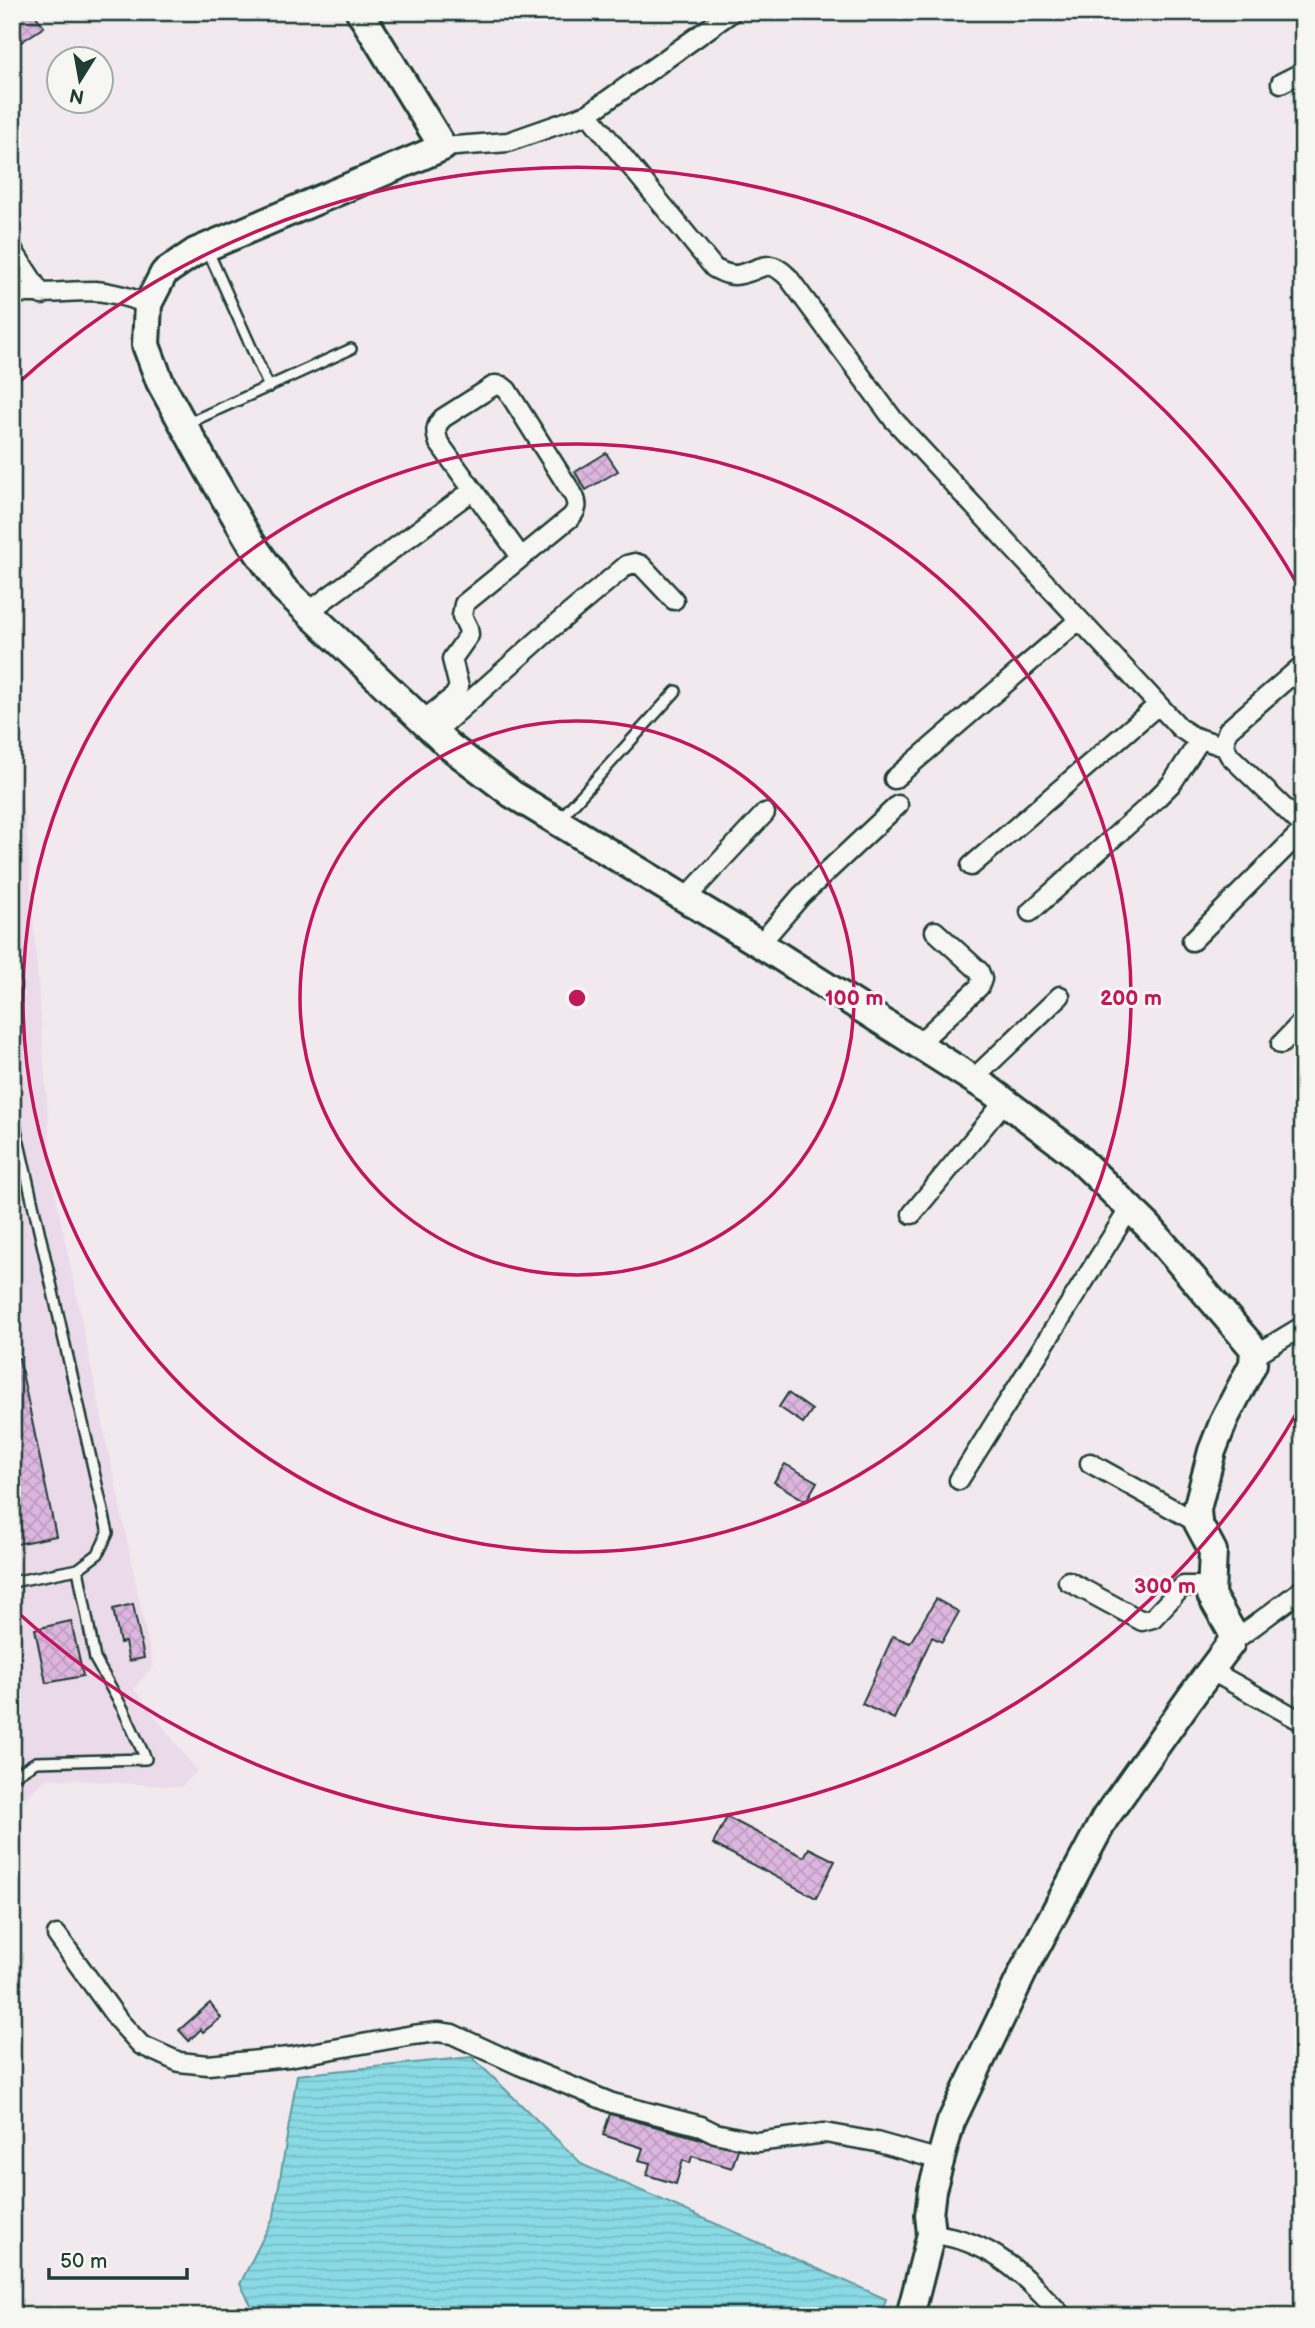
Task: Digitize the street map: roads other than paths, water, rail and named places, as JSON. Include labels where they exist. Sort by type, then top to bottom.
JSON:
[{"type":"street","points":[[360,12],[443,148]]},
{"type":"street","points":[[732,12],[588,114],[508,142],[443,148],[207,247],[164,273],[148,304],[146,345],[160,382],[248,538],[283,588],[428,727],[512,794],[760,944],[1005,1101],[1072,1152],[1148,1226],[1251,1344],[1255,1355]]},
{"type":"street","points":[[1280,83],[1303,72]]},
{"type":"street","points":[[588,114],[713,268],[727,274],[741,275],[761,266],[771,265],[780,269],[893,419],[1158,705],[1180,728],[1200,740],[1225,747]]},
{"type":"street","points":[[12,249],[41,295]]},
{"type":"street","points":[[12,292],[41,295],[96,291],[148,304]]},
{"type":"street","points":[[428,727],[459,687],[452,659],[469,635],[462,617],[464,604],[571,517],[576,511],[577,502],[508,390],[495,385],[443,418],[437,425],[435,434],[521,557]]},
{"type":"street","points":[[308,612],[473,490]]},
{"type":"street","points":[[428,727],[627,565],[641,565],[674,600]]},
{"type":"street","points":[[894,779],[1079,620]]},
{"type":"street","points":[[1192,941],[1303,828],[1230,757],[1224,738],[1228,730],[1303,665]]},
{"type":"street","points":[[971,866],[1158,705]]},
{"type":"street","points":[[1030,912],[1172,783],[1200,740]]},
{"type":"street","points":[[760,944],[801,896],[898,806]]},
{"type":"street","points":[[685,899],[765,813]]},
{"type":"street","points":[[918,1044],[979,987],[982,979],[979,971],[935,931]]},
{"type":"street","points":[[973,1079],[1060,996]]},
{"type":"street","points":[[1281,1044],[1303,1021]]},
{"type":"street","points":[[912,1214],[1005,1101]]},
{"type":"street","points":[[959,1480],[1130,1208]]},
{"type":"street","points":[[1231,1643],[1232,1632],[1213,1601],[1210,1589],[1213,1551],[1198,1522],[1197,1509],[1212,1451],[1255,1355],[1303,1326]]},
{"type":"street","points":[[1090,1463],[1198,1522]]},
{"type":"street","points":[[1068,1581],[1142,1621],[1153,1618],[1183,1586],[1210,1589]]},
{"type":"street","points":[[910,2316],[931,2234],[929,2215],[932,2190],[951,2122],[1025,1968],[1105,1818],[1231,1643],[1300,1594]]},
{"type":"street","points":[[1210,1670],[1303,1722]]},
{"type":"street","points":[[57,1935],[119,2021],[141,2045],[179,2062],[208,2065],[289,2057],[438,2032],[452,2034],[612,2103],[702,2126],[715,2133],[757,2142],[825,2133],[877,2142],[940,2160]]},
{"type":"street","points":[[931,2234],[960,2238],[1004,2260],[1029,2280],[1062,2316]]},
{"type":"lane","points":[[207,247],[269,387]]},
{"type":"lane","points":[[184,425],[351,349]]},
{"type":"lane","points":[[558,822],[676,691]]},
{"type":"lane","points":[[12,1112],[108,1533],[98,1554],[78,1569],[12,1582]]},
{"type":"lane","points":[[12,1776],[36,1762],[146,1759],[124,1709],[94,1659],[78,1569]]},
{"type":"water","points":[[472,2057],[583,2165],[886,2299],[881,2316],[257,2316],[240,2284],[274,2216],[297,2075]]}]
